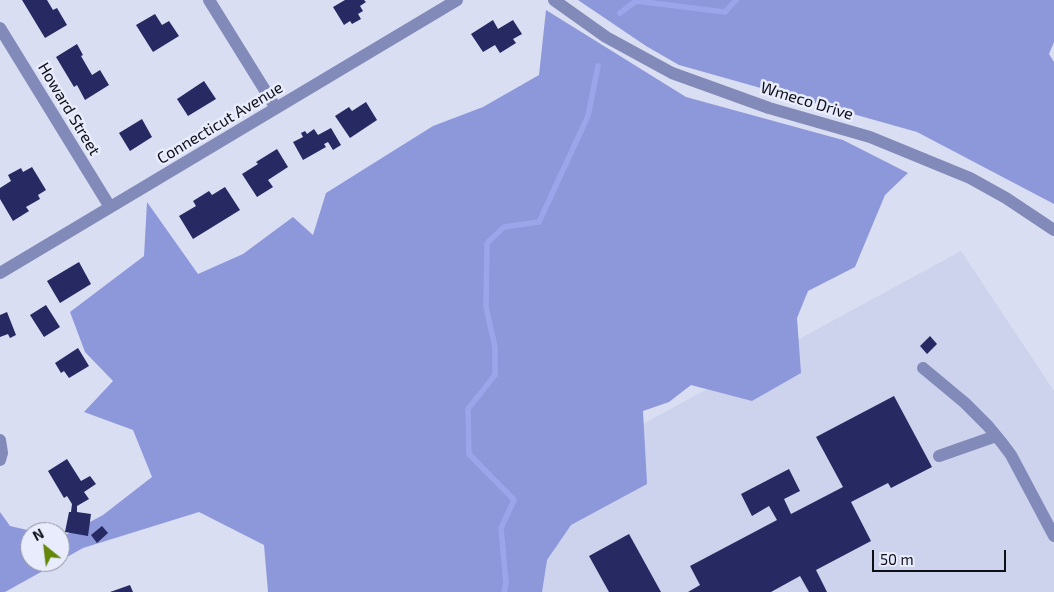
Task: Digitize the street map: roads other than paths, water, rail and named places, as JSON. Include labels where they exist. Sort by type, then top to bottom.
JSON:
[{"type":"street","points":[[209,0],[276,108]]},
{"type":"street","name":"Connecticut Avenue","points":[[0,273],[457,0]]},
{"type":"street","name":"Wmeco Drive","points":[[554,0],[606,37],[672,73],[770,108],[870,137],[970,178],[1006,198],[1054,230]]},
{"type":"street","name":"Howard Street","points":[[0,28],[110,207]]},
{"type":"street","points":[[922,368],[965,403],[1011,455],[1054,536]]},
{"type":"street","points":[[939,456],[996,436]]},
{"type":"street","points":[[0,442],[2,453],[0,460]]},
{"type":"waterway","points":[[620,13],[636,1],[725,12],[736,0]]},
{"type":"waterway","points":[[504,592],[506,583],[501,528],[514,500],[469,454],[468,409],[495,375],[495,347],[486,307],[487,243],[504,227],[539,222],[588,116],[598,66]]}]
